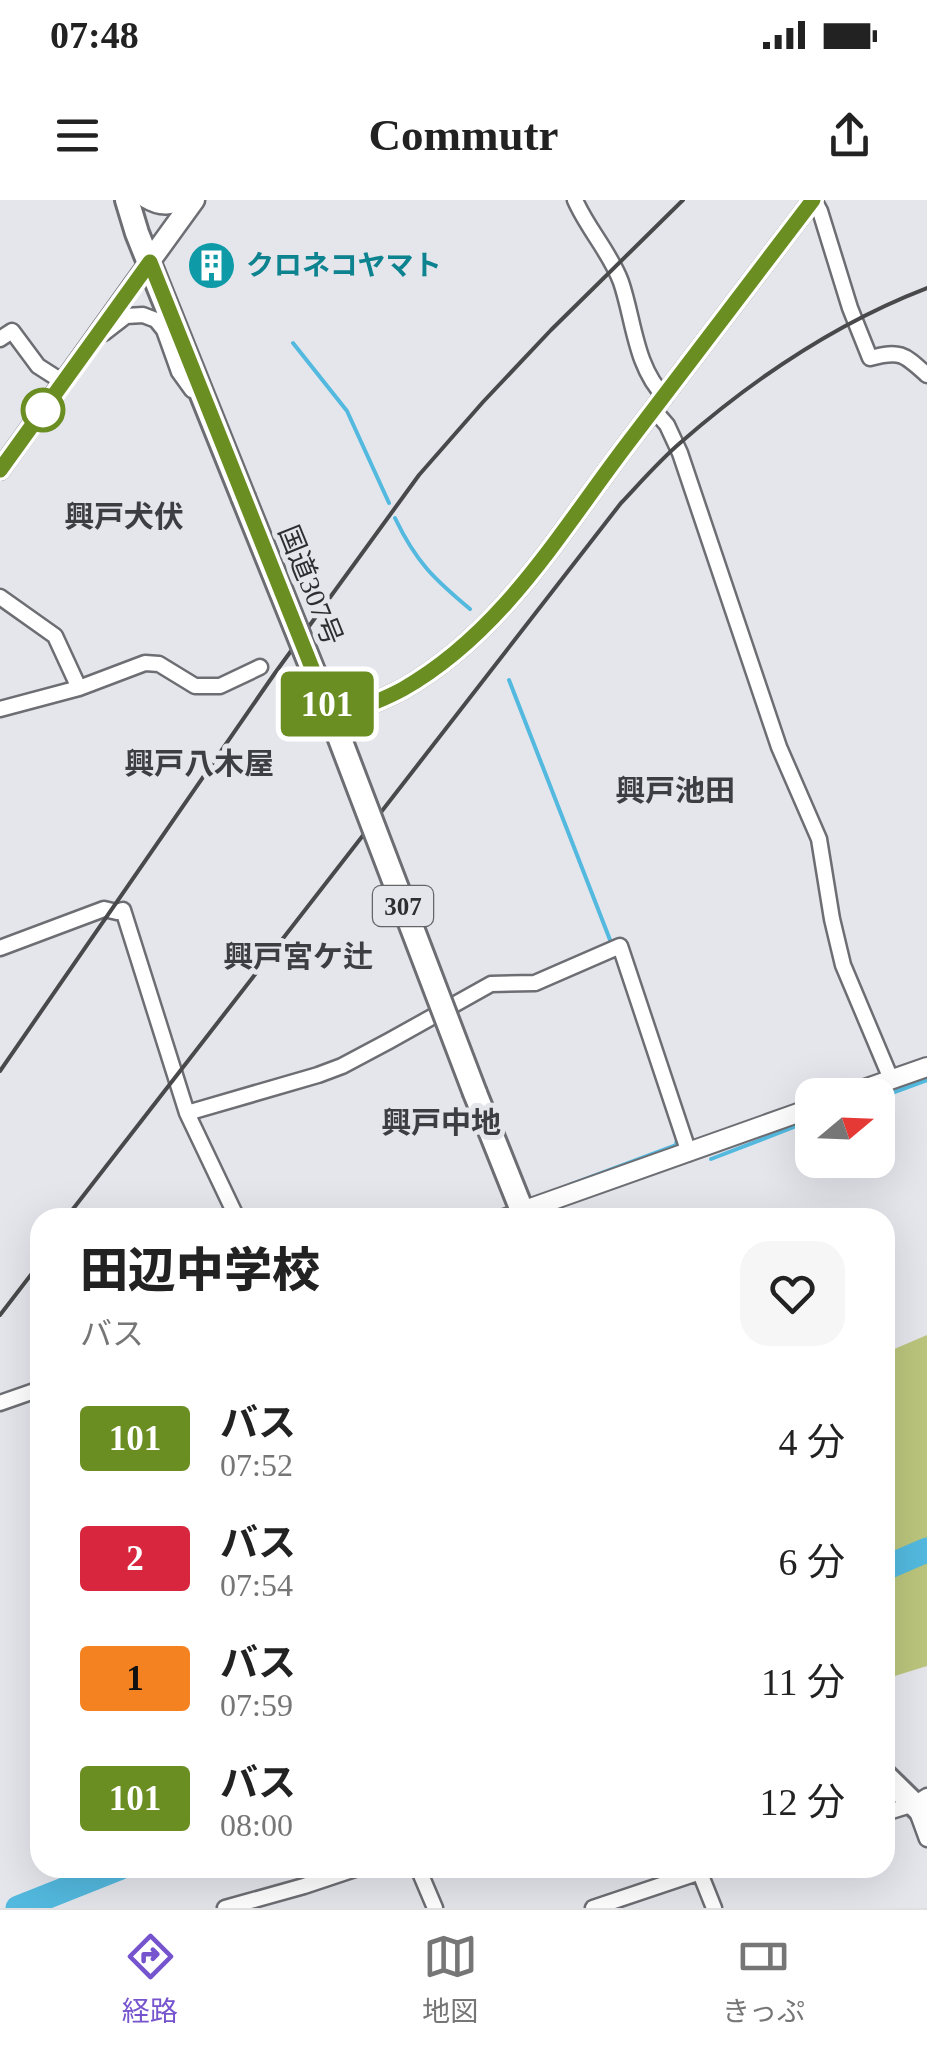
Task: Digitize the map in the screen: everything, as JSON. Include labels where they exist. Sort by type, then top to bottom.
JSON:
[{"type":"highway","name":"国道307号","points":[[126,200],[332,718],[514,1208]]},
{"type":"highway","points":[[895,1784],[923,1805]]},
{"type":"main road","points":[[150,262],[193,200]]},
{"type":"street","points":[[145,200],[157,207],[193,200]]},
{"type":"street","points":[[575,200],[620,280],[647,372],[680,453],[779,747],[818,839],[843,964],[892,1078]]},
{"type":"street","points":[[332,718],[402,689],[446,658],[502,609],[556,543],[813,200],[870,358],[894,352],[908,357],[927,375]]},
{"type":"street","points":[[0,470],[150,262]]},
{"type":"street","points":[[91,343],[126,316],[142,315],[156,320],[164,330],[179,372],[210,416]]},
{"type":"street","points":[[0,339],[12,332],[38,366],[63,382]]},
{"type":"street","points":[[0,598],[55,636],[79,688]]},
{"type":"street","points":[[0,709],[79,688],[145,663],[160,664],[194,686],[220,686],[260,667]]},
{"type":"street","points":[[0,948],[104,909],[123,910],[188,1113],[232,1208]]},
{"type":"street","points":[[188,1113],[342,1066],[491,984],[536,983],[620,946],[688,1153]]},
{"type":"street","points":[[895,1078],[927,1067]]},
{"type":"street","points":[[535,1208],[795,1114]]},
{"type":"street","points":[[0,1403],[30,1392]]},
{"type":"street","points":[[895,1810],[923,1805],[927,1839]]},
{"type":"street","points":[[225,1908],[328,1878]]},
{"type":"street","points":[[422,1878],[435,1908]]},
{"type":"street","points":[[593,1908],[678,1878]]},
{"type":"street","points":[[706,1878],[714,1908]]},
{"type":"green space","points":[[927,1335],[927,1543],[895,1556],[895,1349]]},
{"type":"green space","points":[[927,1556],[927,1666],[895,1676],[895,1569]]},
{"type":"waterway","points":[[293,343],[347,411],[389,503]]},
{"type":"waterway","points":[[395,518],[427,569],[470,609]]},
{"type":"waterway","points":[[509,680],[612,945]]},
{"type":"waterway","points":[[895,1092],[927,1080]]},
{"type":"waterway","points":[[569,1185],[676,1145],[669,1115]]},
{"type":"waterway","points":[[711,1159],[795,1127]]},
{"type":"waterway","points":[[895,1564],[927,1550]]},
{"type":"waterway","points":[[18,1908],[94,1878]]},
{"type":"railway","points":[[0,1071],[275,673],[419,475],[551,330],[683,200]]},
{"type":"railway","points":[[74,1208],[621,503],[680,443],[766,375],[860,318],[927,288]]},
{"type":"railway","points":[[0,1315],[30,1276]]},
{"type":"bus line","name":"101","points":[[0,470],[150,262],[332,718],[402,689],[476,634],[502,609],[556,543],[813,200]]},
{"type":"place","name":"クロネコヤマト","points":[[211,265]]},
{"type":"district","name":"興戸犬伏","points":[[124,517]]},
{"type":"district","name":"興戸八木屋","points":[[199,764]]},
{"type":"district","name":"興戸池田","points":[[675,791]]},
{"type":"district","name":"興戸宮ケ辻","points":[[298,957]]},
{"type":"district","name":"興戸中地","points":[[441,1123]]}]
